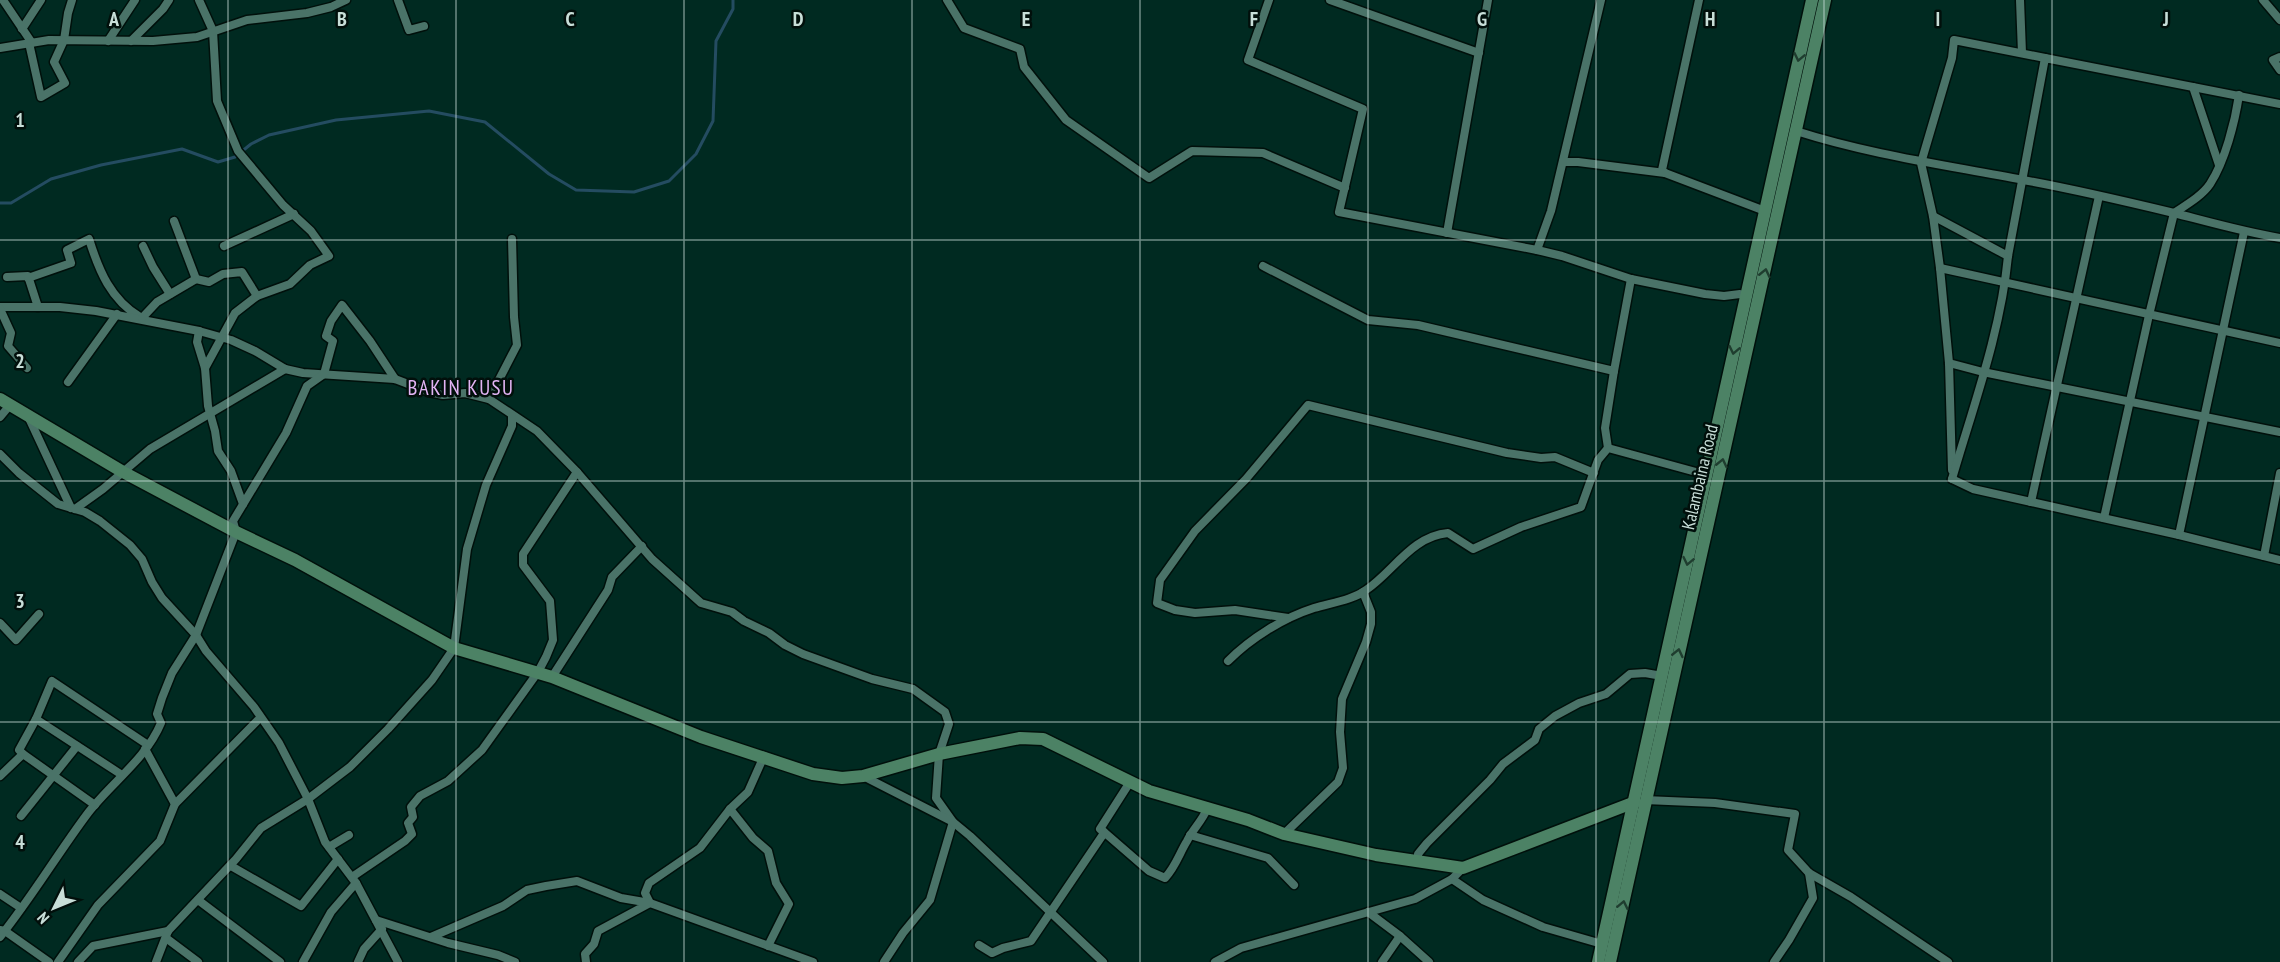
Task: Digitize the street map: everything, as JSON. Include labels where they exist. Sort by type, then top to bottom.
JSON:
[{"type":"main road","points":[[1598,962],[1640,801],[1662,676],[1812,0]]},
{"type":"main road","name":"Kalambaina Road","points":[[1610,962],[1640,801],[1825,0]]},
{"type":"main road","points":[[5,402],[123,472],[236,532],[295,560],[454,648],[538,672],[702,737],[813,774],[842,778],[863,776],[939,754],[1020,738],[1043,739],[1149,791],[1248,820],[1284,834],[1418,862],[1464,868],[1640,801]]},
{"type":"street","points":[[3,0],[30,43],[41,97],[65,83],[54,62],[64,40],[72,0]]},
{"type":"street","points":[[22,29],[41,0]]},
{"type":"street","points":[[108,41],[135,0]]},
{"type":"street","points":[[131,41],[170,0]]},
{"type":"street","points":[[0,48],[64,40],[131,41],[197,37],[247,20],[307,13],[331,7],[346,0]]},
{"type":"street","points":[[398,0],[409,30],[423,26]]},
{"type":"street","points":[[947,0],[964,28],[1020,49],[1024,67],[1066,120],[1149,178],[1192,151],[1263,153],[1345,188]]},
{"type":"street","points":[[1269,0],[1248,60],[1363,109],[1339,212],[1537,250],[1631,279],[1705,294],[1724,296],[1740,294],[1746,297]]},
{"type":"street","points":[[1330,0],[1479,53]]},
{"type":"street","points":[[1447,233],[1488,0]]},
{"type":"street","points":[[1537,250],[1551,211],[1601,0]]},
{"type":"street","points":[[1665,173],[1662,170],[1699,0]]},
{"type":"street","points":[[2020,0],[2022,53]]},
{"type":"street","points":[[2263,0],[2280,20]]},
{"type":"street","points":[[200,1],[213,32],[217,101],[238,151],[283,205],[311,231],[329,256],[310,265],[290,284],[257,296],[235,313],[205,368]]},
{"type":"street","points":[[1952,480],[1949,363],[1940,268],[1933,216],[1921,163],[1952,58],[1954,40],[2280,104]]},
{"type":"street","points":[[2280,57],[2273,60],[2280,70]]},
{"type":"street","points":[[1952,480],[1983,372],[2005,283],[2045,58]]},
{"type":"street","points":[[2193,87],[2219,165]]},
{"type":"street","points":[[2104,519],[2174,213],[2210,185],[2237,113],[2239,95]]},
{"type":"street","points":[[1796,131],[1840,145],[1921,163],[2023,180],[2174,213],[2244,232],[2280,237]]},
{"type":"street","points":[[1563,162],[1665,173],[1765,211]]},
{"type":"street","points":[[2031,502],[2099,196]]},
{"type":"street","points":[[224,246],[294,214]]},
{"type":"street","points":[[1933,216],[2008,256]]},
{"type":"street","points":[[174,221],[196,279]]},
{"type":"street","points":[[2179,535],[2244,232]]},
{"type":"street","points":[[7,277],[28,276],[28,278],[71,263],[68,250],[89,239],[109,288],[130,311],[144,319]]},
{"type":"street","points":[[489,399],[516,345],[512,239]]},
{"type":"street","points":[[143,246],[170,294]]},
{"type":"street","points":[[1263,266],[1368,321],[1418,325],[1614,371]]},
{"type":"street","points":[[1940,268],[2280,343]]},
{"type":"street","points":[[144,319],[157,302],[196,279],[209,282],[223,274],[242,272],[257,296]]},
{"type":"street","points":[[28,278],[38,307]]},
{"type":"street","points":[[1228,661],[1241,648],[1288,618],[1363,592],[1403,555],[1434,536],[1448,533],[1473,549],[1521,526],[1581,507],[1598,460],[1608,448],[1605,428],[1631,279]]},
{"type":"street","points":[[49,962],[2,933],[95,805],[156,735],[161,723],[157,714],[172,673],[196,635],[236,532],[233,521],[286,433],[307,386],[324,374],[333,341],[326,336],[331,321],[342,305],[370,341],[395,379]]},
{"type":"street","points":[[27,368],[4,345],[11,333],[0,308],[81,309],[144,319],[223,338],[255,351],[285,369],[395,379],[443,395],[465,393],[489,399],[537,431],[577,472],[652,559],[701,603],[732,612],[803,654],[872,679],[913,689],[945,712],[949,724],[939,754],[936,798],[953,822]]},
{"type":"street","points":[[68,382],[117,314]]},
{"type":"street","points":[[199,331],[197,342],[205,368],[210,415],[218,451],[231,471],[243,504]]},
{"type":"street","points":[[1949,363],[1983,372],[2280,432]]},
{"type":"street","points":[[73,509],[104,489],[150,449],[285,369]]},
{"type":"street","points":[[0,417],[5,402]]},
{"type":"street","points":[[1288,618],[1234,610],[1195,613],[1175,610],[1157,603],[1160,580],[1195,531],[1246,479],[1308,405],[1507,453],[1541,458],[1555,457],[1594,473]]},
{"type":"street","points":[[28,416],[73,509]]},
{"type":"street","points":[[156,962],[167,934],[231,866],[261,828],[308,799],[350,766],[388,729],[432,680],[454,648],[467,549],[489,476],[512,426],[512,416]]},
{"type":"street","points":[[1608,448],[1707,475]]},
{"type":"street","points":[[0,454],[58,504],[100,521],[130,545],[142,559],[162,598],[196,635],[206,651],[243,694],[279,743],[308,799],[317,825],[329,847],[354,880],[398,962]]},
{"type":"street","points":[[303,962],[331,912],[354,880],[412,834],[408,823],[413,817],[411,807],[420,796],[448,781],[482,750],[538,672],[553,640],[552,612],[550,601],[523,565],[524,554],[577,472]]},
{"type":"street","points":[[2264,556],[2280,473]]},
{"type":"street","points":[[1952,480],[1972,489],[2280,560]]},
{"type":"street","points":[[552,677],[608,590],[612,577],[642,546]]},
{"type":"street","points":[[1284,834],[1338,782],[1343,768],[1340,732],[1342,699],[1366,642],[1371,624],[1371,612],[1363,592]]},
{"type":"street","points":[[0,623],[16,640],[39,614]]},
{"type":"street","points":[[1418,862],[1418,854],[1427,843],[1503,764],[1535,740],[1539,729],[1555,716],[1579,703],[1606,694],[1630,674],[1645,673],[1662,676]]},
{"type":"street","points":[[95,805],[19,750],[36,719],[52,681],[147,747],[175,804]]},
{"type":"street","points":[[58,962],[98,905],[159,842],[175,804],[260,718]]},
{"type":"street","points":[[36,719],[122,775]]},
{"type":"street","points":[[21,816],[77,746]]},
{"type":"street","points":[[0,776],[23,754]]},
{"type":"street","points":[[650,903],[645,893],[649,883],[700,848],[730,809],[748,792],[764,756]]},
{"type":"street","points":[[863,776],[953,822],[1052,911],[1103,962]]},
{"type":"street","points":[[1130,782],[1100,829],[1149,871],[1165,878],[1175,867],[1190,835],[1202,821],[1207,809]]},
{"type":"street","points":[[1640,801],[1715,803],[1795,814],[1788,850],[1809,873],[1844,892],[1948,962]]},
{"type":"street","points":[[730,809],[768,851],[776,883],[789,904],[768,946]]},
{"type":"street","points":[[884,962],[903,933],[930,900],[953,822]]},
{"type":"street","points":[[979,945],[992,953],[1030,941],[1104,832]]},
{"type":"street","points":[[329,847],[349,835]]},
{"type":"street","points":[[1190,835],[1268,858],[1294,885]]},
{"type":"street","points":[[231,866],[300,906],[338,859]]},
{"type":"street","points":[[1215,962],[1241,948],[1282,935],[1414,899],[1452,879],[1464,868]]},
{"type":"street","points":[[1774,962],[1790,940],[1813,898],[1809,873]]},
{"type":"street","points":[[1452,879],[1483,900],[1543,927],[1602,944]]},
{"type":"street","points":[[431,937],[503,906],[528,890],[578,881],[621,898],[650,903],[813,962]]},
{"type":"street","points":[[0,894],[21,908]]},
{"type":"street","points":[[198,900],[280,962]]},
{"type":"street","points":[[586,962],[585,954],[594,944],[598,931],[650,903]]},
{"type":"street","points":[[1368,912],[1429,962]]},
{"type":"street","points":[[376,920],[515,962]]},
{"type":"street","points":[[358,962],[364,949],[381,929]]},
{"type":"street","points":[[78,962],[93,946],[167,934]]},
{"type":"street","points":[[167,934],[198,962]]},
{"type":"street","points":[[1382,962],[1400,936]]},
{"type":"street","points":[[1230,954],[1238,962]]},
{"type":"waterway","points":[[0,203],[11,203],[51,179],[101,165],[182,149],[218,162],[235,157],[251,144],[269,135],[336,120],[429,111],[485,122],[549,174],[576,190],[634,192],[669,181],[696,154],[713,121],[716,41],[733,9],[733,0]]},
{"type":"district","name":"BAKIN KUSU","points":[[461,388]]}]
